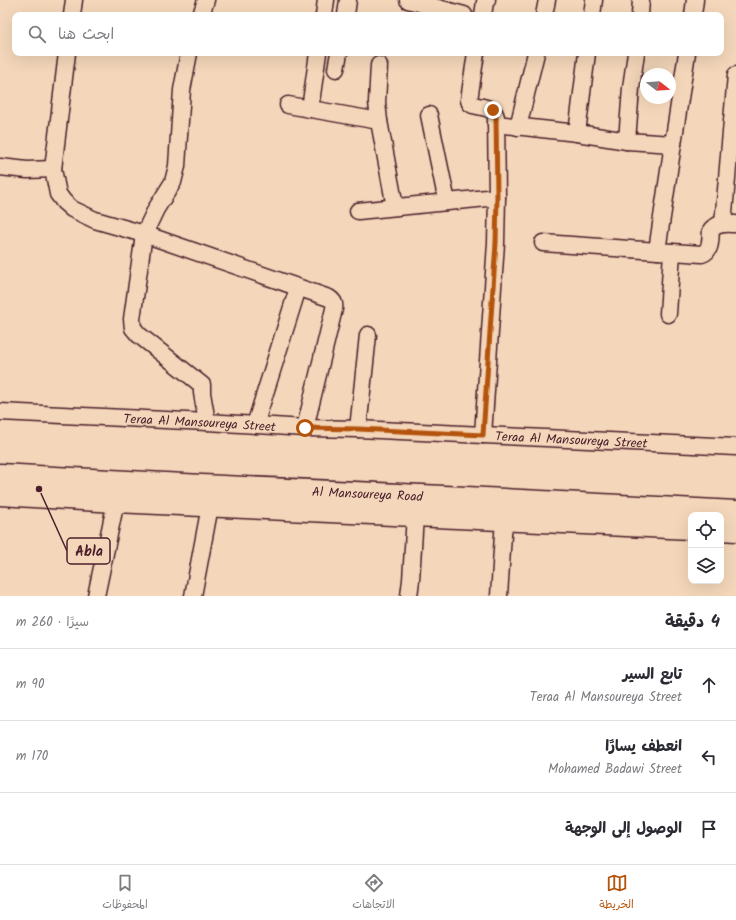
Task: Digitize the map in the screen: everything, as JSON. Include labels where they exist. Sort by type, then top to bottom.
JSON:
[{"type":"main road","name":"Al Mansoureya Road","points":[[0,475],[210,487],[466,498],[679,521]]},
{"type":"main road","name":"Al Mansoureya Road","points":[[0,494],[210,506],[504,519],[679,521],[736,512]]},
{"type":"main road","points":[[724,529],[736,530]]},
{"type":"street","points":[[72,12],[74,0]]},
{"type":"street","points":[[202,12],[206,0]]},
{"type":"street","points":[[324,12],[326,0]]},
{"type":"street","points":[[346,12],[348,0]]},
{"type":"street","points":[[408,0],[443,5],[458,12]]},
{"type":"street","points":[[483,12],[485,2],[487,0]]},
{"type":"street","points":[[545,12],[547,0]]},
{"type":"street","points":[[592,12],[594,0]]},
{"type":"street","points":[[640,12],[641,0]]},
{"type":"street","points":[[693,12],[695,0]]},
{"type":"street","points":[[67,56],[53,169],[58,194],[64,202],[72,209],[95,220],[144,234],[334,302],[335,305],[305,428]]},
{"type":"street","points":[[188,56],[182,90],[177,166],[173,182],[156,209],[144,234],[132,319],[133,328],[139,336],[202,385],[207,422]]},
{"type":"street","points":[[310,109],[316,56]]},
{"type":"street","points":[[476,56],[469,100],[470,103],[493,110],[496,113],[496,243],[483,435]]},
{"type":"street","points":[[518,127],[535,56]]},
{"type":"street","points":[[577,133],[587,56]]},
{"type":"street","points":[[627,141],[631,88],[636,56]]},
{"type":"street","points":[[668,314],[665,251],[658,244],[687,56]]},
{"type":"street","points":[[379,65],[377,102],[379,121],[395,207]]},
{"type":"street","points":[[543,242],[702,254],[705,253],[709,247],[711,230],[714,227],[729,224],[736,75]]},
{"type":"street","points":[[288,105],[379,121]]},
{"type":"street","points":[[428,115],[447,202]]},
{"type":"street","points":[[496,124],[577,133],[627,141],[673,144]]},
{"type":"street","points":[[0,167],[27,170],[53,169]]},
{"type":"street","points":[[358,211],[497,197]]},
{"type":"street","points":[[255,425],[298,288]]},
{"type":"street","points":[[358,429],[368,335]]},
{"type":"street","name":"Teraa Al Mansoureya Street","points":[[0,412],[305,428],[358,429],[736,447]]},
{"type":"street","points":[[96,596],[116,501]]},
{"type":"street","points":[[193,596],[210,506]]},
{"type":"street","points":[[409,596],[414,515]]},
{"type":"street","points":[[499,596],[504,519]]},
{"type":"place","name":"Abla","points":[[39,489]]},
{"type":"route","points":[[305,428],[483,435],[496,243],[496,113],[493,110]]}]
